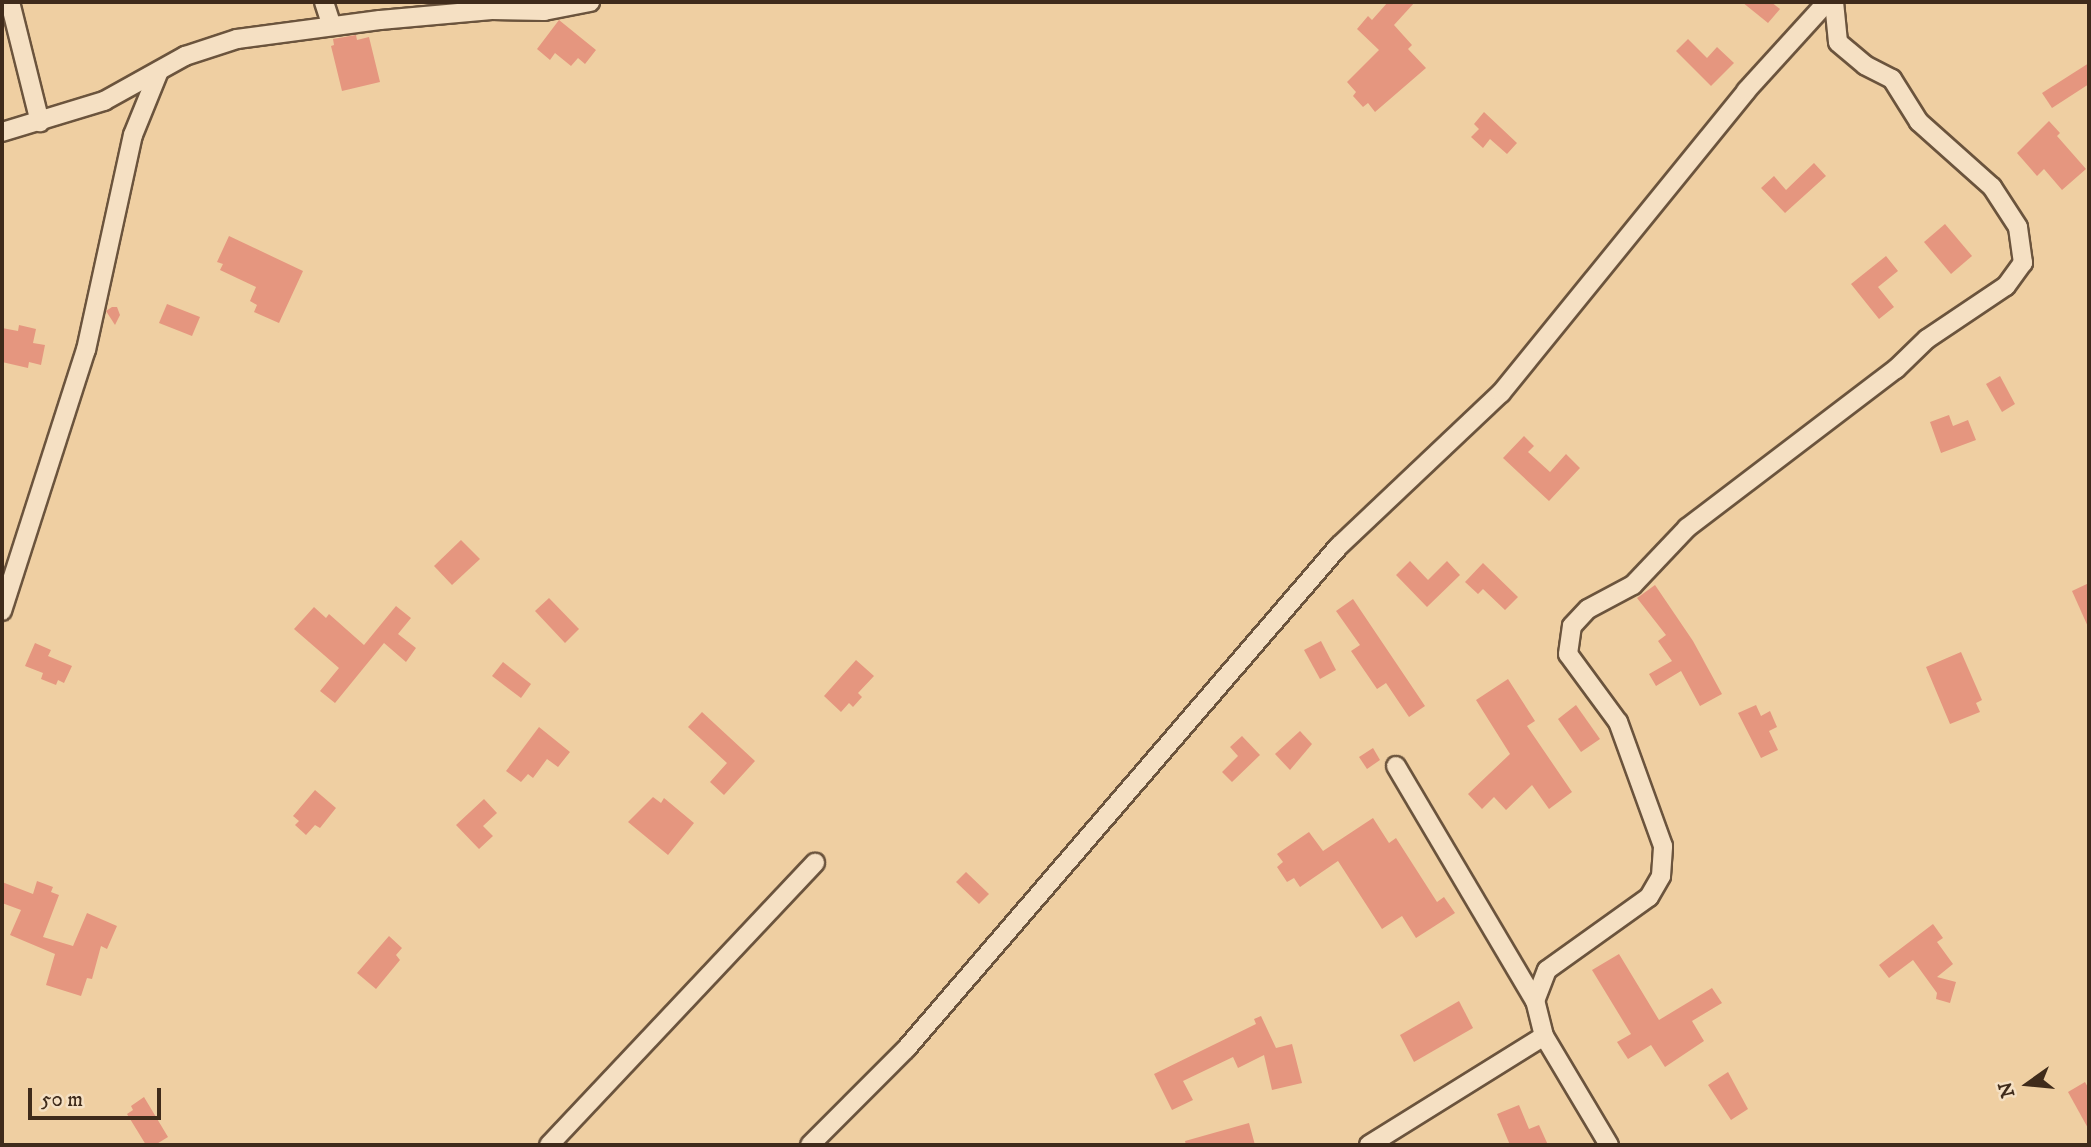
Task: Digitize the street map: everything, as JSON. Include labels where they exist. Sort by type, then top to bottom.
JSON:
[{"type":"street","points":[[10,2],[40,122]]},
{"type":"street","points":[[324,2],[332,26]]},
{"type":"street","points":[[2,132],[104,101],[184,56],[237,39],[332,26],[492,10],[544,10],[590,2]]},
{"type":"street","points":[[810,1145],[906,1049],[1339,546],[1501,393],[1746,91],[1826,2]]},
{"type":"street","points":[[1535,1001],[1547,970],[1649,897],[1661,876],[1663,846],[1618,722],[1568,654],[1572,626],[1588,608],[1633,585],[1687,528],[1896,369],[1927,339],[2006,286],[2023,263],[2018,227],[1992,187],[1919,122],[1892,79],[1865,65],[1838,42],[1834,2]]},
{"type":"street","points":[[2,611],[86,349],[132,135],[159,71]]},
{"type":"street","points":[[1396,766],[1535,1001],[1544,1036],[1609,1145]]},
{"type":"street","points":[[549,1145],[815,863]]},
{"type":"street","points":[[1369,1145],[1544,1036]]},
{"type":"building","points":[[1388,2],[1415,2],[1394,25],[1412,45],[1408,49],[1426,68],[1375,112],[1368,103],[1363,107],[1353,96],[1356,92],[1347,82],[1379,50],[1357,29],[1368,16],[1372,20]]},
{"type":"building","points":[[1742,2],[1771,2],[1780,9],[1768,23]]},
{"type":"building","points":[[559,20],[596,50],[585,64],[578,58],[571,66],[555,53],[550,60],[537,49]]},
{"type":"building","points":[[356,35],[357,40],[369,37],[380,82],[342,91],[331,46],[334,45],[333,39]]},
{"type":"building","points":[[1688,39],[1707,58],[1717,47],[1734,63],[1711,86],[1676,51]]},
{"type":"building","points":[[2089,63],[2089,84],[2052,108],[2042,93]]},
{"type":"building","points":[[1484,112],[1517,143],[1507,154],[1490,139],[1483,148],[1471,137],[1479,129],[1474,124]]},
{"type":"building","points":[[2049,121],[2060,133],[2057,136],[2086,169],[2062,190],[2044,169],[2037,176],[2017,153]]},
{"type":"building","points":[[1814,163],[1826,176],[1785,213],[1761,188],[1774,176],[1786,190]]},
{"type":"building","points":[[1945,224],[1972,256],[1951,274],[1924,242]]},
{"type":"building","points":[[229,236],[303,271],[279,323],[254,312],[257,305],[250,301],[256,287],[220,270],[223,264],[217,262]]},
{"type":"building","points":[[1886,256],[1898,271],[1878,287],[1894,307],[1879,319],[1851,284]]},
{"type":"building","points":[[167,304],[200,317],[192,336],[159,323]]},
{"type":"building","points":[[117,307],[120,315],[115,325],[106,311]]},
{"type":"building","points":[[19,325],[36,329],[33,343],[45,345],[41,365],[29,362],[28,368],[2,362],[2,328],[18,331]]},
{"type":"building","points":[[2000,376],[2015,404],[2002,412],[1986,384]]},
{"type":"building","points":[[1949,415],[1953,426],[1968,420],[1976,440],[1941,453],[1930,422]]},
{"type":"building","points":[[1524,436],[1534,446],[1528,452],[1550,472],[1566,454],[1580,468],[1549,501],[1503,458]]},
{"type":"building","points":[[461,540],[480,559],[452,585],[434,566]]},
{"type":"building","points":[[1410,561],[1428,580],[1447,561],[1460,575],[1427,607],[1396,575]]},
{"type":"building","points":[[1483,563],[1518,597],[1505,610],[1483,589],[1478,594],[1465,582]]},
{"type":"building","points":[[2089,583],[2089,629],[2072,591]]},
{"type":"building","points":[[1655,585],[1693,641],[1722,694],[1700,706],[1681,671],[1656,686],[1649,674],[1672,661],[1658,641],[1666,635],[1637,598]]},
{"type":"building","points":[[549,598],[579,629],[565,643],[535,611]]},
{"type":"building","points":[[1353,599],[1425,706],[1409,717],[1386,683],[1377,689],[1351,651],[1360,645],[1336,611]]},
{"type":"building","points":[[396,606],[411,618],[398,634],[416,648],[406,662],[384,643],[335,703],[320,691],[339,668],[294,629],[314,607],[326,618],[329,614],[364,645]]},
{"type":"building","points":[[1321,641],[1336,670],[1320,679],[1304,650]]},
{"type":"building","points":[[35,643],[51,650],[48,656],[72,666],[64,683],[58,680],[56,685],[41,679],[43,673],[25,666]]},
{"type":"building","points":[[1961,652],[1982,700],[1976,703],[1980,712],[1950,724],[1926,667]]},
{"type":"building","points":[[856,660],[874,676],[858,693],[862,697],[853,707],[849,703],[841,712],[824,696]]},
{"type":"building","points":[[503,662],[531,684],[521,698],[492,676]]},
{"type":"building","points":[[1508,679],[1535,721],[1527,726],[1572,792],[1549,809],[1532,785],[1506,810],[1494,797],[1482,809],[1468,794],[1510,754],[1476,700]]},
{"type":"building","points":[[1576,705],[1600,739],[1581,752],[1558,719]]},
{"type":"building","points":[[1756,705],[1761,716],[1770,711],[1777,727],[1769,731],[1778,750],[1761,758],[1738,713]]},
{"type":"building","points":[[702,712],[755,761],[724,795],[710,782],[727,763],[688,727]]},
{"type":"building","points":[[539,727],[570,752],[558,767],[547,759],[533,778],[528,774],[521,782],[506,771]]},
{"type":"building","points":[[1300,731],[1312,744],[1290,770],[1275,754]]},
{"type":"building","points":[[1242,736],[1260,755],[1232,782],[1222,772],[1238,756],[1230,747]]},
{"type":"building","points":[[1373,748],[1380,760],[1367,769],[1359,757]]},
{"type":"building","points":[[315,790],[336,808],[320,828],[315,825],[306,835],[295,825],[299,821],[293,816]]},
{"type":"building","points":[[653,797],[661,803],[664,798],[694,823],[668,855],[628,822]]},
{"type":"building","points":[[484,799],[497,813],[483,826],[493,836],[479,849],[456,825]]},
{"type":"building","points":[[1373,818],[1389,843],[1396,838],[1437,902],[1444,897],[1455,913],[1416,938],[1402,916],[1382,929],[1338,861],[1300,887],[1294,878],[1287,882],[1277,867],[1283,862],[1277,854],[1309,832],[1323,851]]},
{"type":"building","points":[[966,872],[989,894],[979,904],[956,882]]},
{"type":"building","points":[[37,881],[53,887],[51,892],[59,895],[43,937],[73,946],[87,913],[117,926],[107,949],[101,946],[92,979],[87,978],[81,996],[46,985],[55,954],[10,935],[21,910],[2,903],[2,882],[33,894]]},
{"type":"building","points":[[1933,924],[1943,938],[1937,942],[1953,964],[1937,977],[1956,982],[1950,1003],[1936,999],[1937,993],[1913,960],[1889,978],[1879,965]]},
{"type":"building","points":[[389,936],[402,948],[396,955],[400,960],[376,989],[357,973]]},
{"type":"building","points":[[1619,954],[1659,1020],[1712,988],[1722,1003],[1692,1021],[1704,1041],[1665,1067],[1651,1045],[1628,1059],[1617,1042],[1631,1034],[1592,970]]},
{"type":"building","points":[[1459,1001],[1473,1028],[1414,1062],[1400,1035]]},
{"type":"building","points":[[1261,1016],[1276,1048],[1292,1044],[1302,1083],[1272,1090],[1264,1055],[1238,1068],[1233,1057],[1183,1081],[1193,1100],[1172,1110],[1154,1074],[1256,1024],[1254,1019]]},
{"type":"building","points":[[1728,1072],[1748,1109],[1731,1120],[1708,1085]]},
{"type":"building","points":[[2085,1082],[2089,1089],[2089,1130],[2068,1092]]},
{"type":"building","points":[[144,1097],[168,1137],[155,1145],[146,1145],[127,1114],[133,1110],[131,1106]]},
{"type":"building","points":[[1519,1105],[1529,1129],[1539,1125],[1548,1145],[1510,1145],[1497,1114]]},
{"type":"building","points":[[1249,1123],[1255,1145],[1186,1145],[1185,1141]]}]
